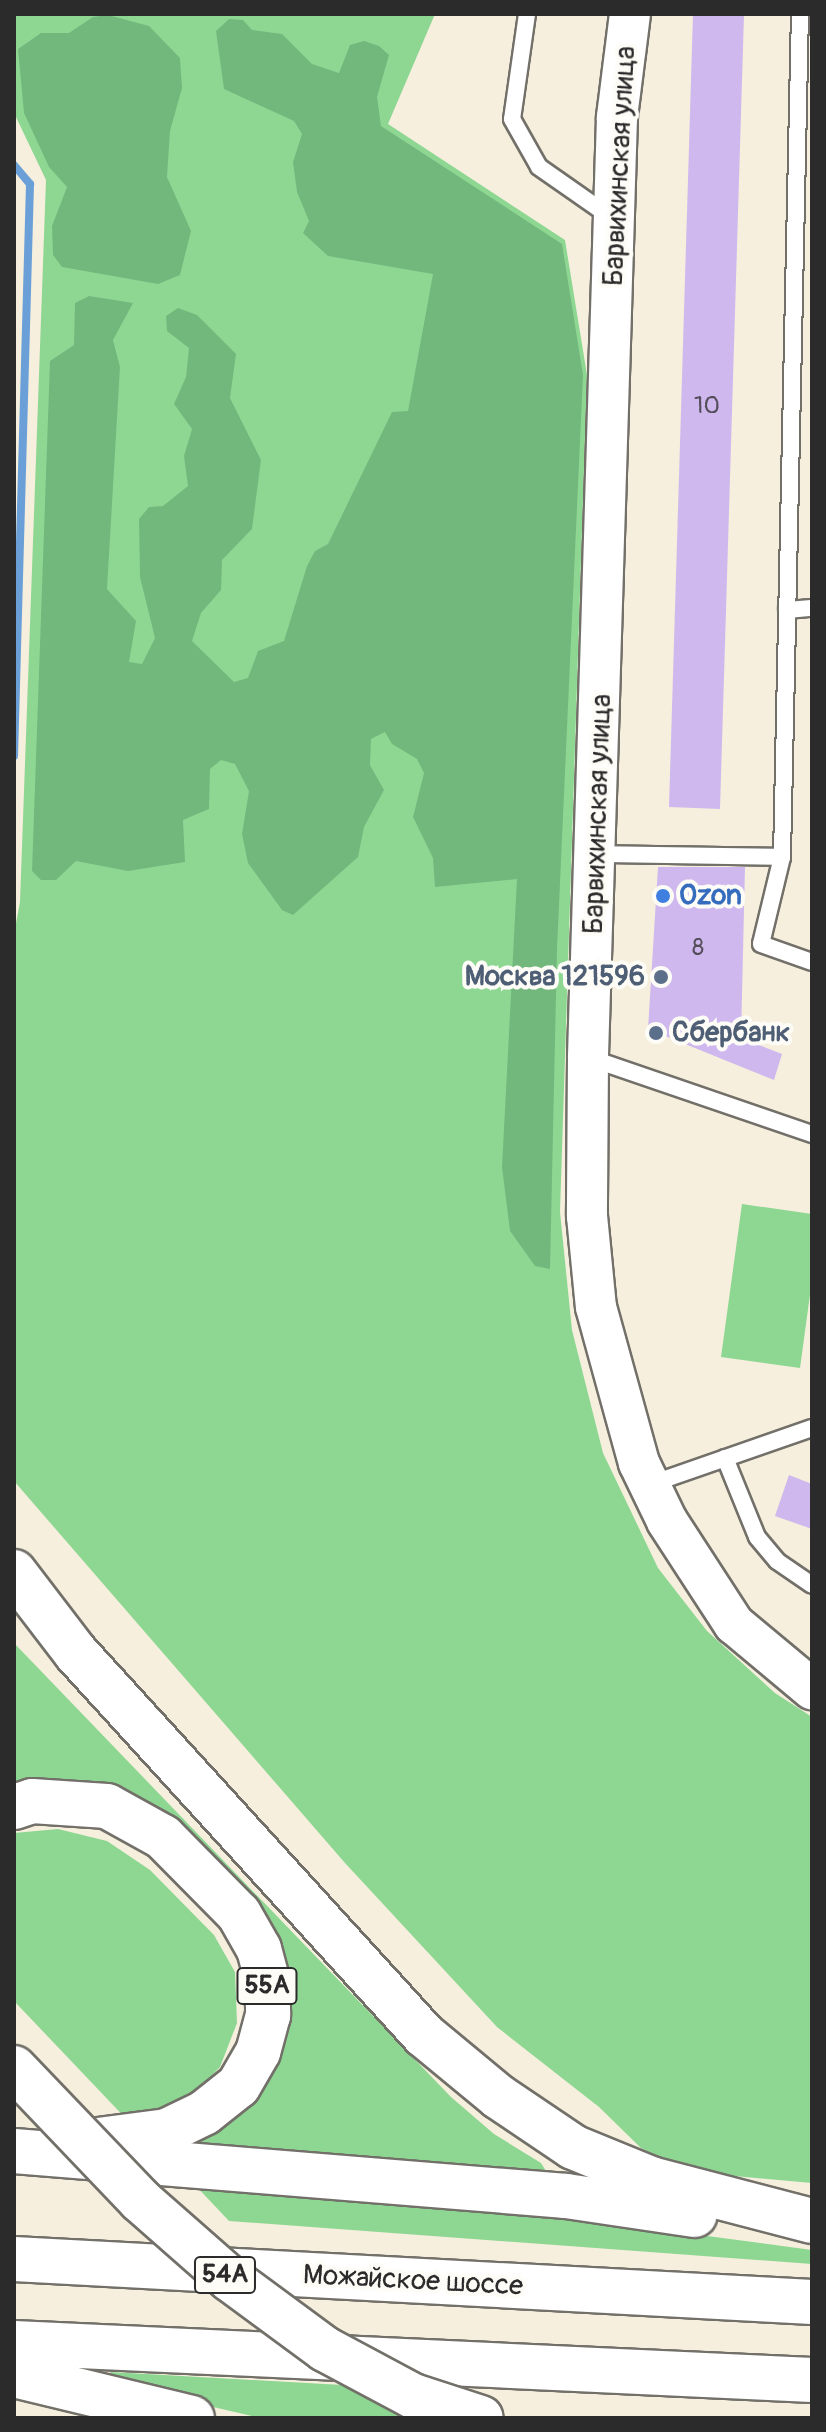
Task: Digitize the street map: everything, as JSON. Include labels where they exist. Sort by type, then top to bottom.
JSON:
[{"type":"main road","points":[[14,1572],[76,1653],[424,2035],[499,2097],[573,2147],[651,2179],[812,2221]]},
{"type":"main road","name":"55А","points":[[14,1807],[32,1801],[107,1806],[163,1837],[239,1914],[259,1949],[268,2015],[258,2052],[238,2086],[204,2113],[167,2131],[14,2149]]},
{"type":"main road","name":"54А","points":[[14,2068],[140,2200],[230,2279],[325,2349],[413,2396],[481,2418]]},
{"type":"main road","points":[[14,2149],[566,2196],[812,2232]]},
{"type":"main road","name":"Можайское шоссе","points":[[29,2260],[812,2302]]},
{"type":"main road","points":[[14,2343],[812,2380]]},
{"type":"main road","points":[[14,2375],[192,2418]]},
{"type":"street","name":"Барвихинская улица","points":[[630,14],[617,117],[598,854],[588,1058],[587,1216],[596,1307],[613,1381],[649,1485],[699,1576],[734,1624],[812,1689]]},
{"type":"lane","points":[[527,14],[512,119],[539,167],[613,219]]},
{"type":"lane","points":[[800,14],[782,857],[761,944],[812,962]]},
{"type":"lane","points":[[787,610],[812,608]]},
{"type":"lane","points":[[598,854],[782,857]]},
{"type":"lane","points":[[588,1058],[812,1134]]},
{"type":"lane","points":[[649,1485],[812,1428]]},
{"type":"lane","points":[[725,1458],[757,1537],[777,1561],[812,1585]]},
{"type":"green space","points":[[14,14],[435,14],[388,124],[565,240],[587,375],[560,1212],[572,1330],[603,1453],[658,1568],[707,1631],[775,1693],[812,1717],[812,2183],[691,2172],[641,2148],[599,2107],[497,2027],[345,1863],[14,1481],[14,934],[20,902],[46,180],[15,115]]},
{"type":"green space","points":[[108,15],[149,26],[180,58],[182,88],[170,131],[167,177],[191,231],[180,275],[158,284],[62,267],[53,255],[52,226],[67,187],[49,167],[24,113],[18,49],[41,33],[69,33],[93,17]]},
{"type":"green space","points":[[229,19],[243,20],[252,30],[282,34],[312,64],[339,73],[350,45],[364,41],[379,46],[389,55],[377,97],[381,126],[562,244],[583,375],[557,949],[550,1269],[535,1266],[510,1231],[502,1167],[517,879],[435,887],[433,858],[413,817],[424,773],[417,759],[392,744],[385,732],[371,739],[370,765],[384,790],[364,827],[358,857],[293,915],[282,910],[248,863],[242,834],[249,791],[235,764],[221,760],[210,769],[209,809],[183,820],[185,862],[128,871],[76,861],[56,880],[41,880],[32,871],[50,361],[74,345],[75,303],[89,296],[133,303],[113,340],[120,367],[107,589],[136,621],[129,662],[142,664],[155,638],[140,577],[139,519],[149,507],[163,506],[188,486],[184,456],[192,429],[174,404],[186,377],[189,348],[167,331],[166,316],[178,308],[197,315],[236,354],[230,398],[261,460],[252,529],[222,560],[221,590],[201,613],[192,641],[234,682],[248,678],[258,651],[284,641],[307,566],[315,551],[328,544],[392,412],[408,411],[433,274],[328,256],[303,233],[309,221],[297,192],[293,162],[302,134],[294,121],[224,89],[216,31]]},
{"type":"green space","points":[[742,1204],[812,1214],[812,1280],[800,1368],[721,1357]]},
{"type":"green space","points":[[14,1643],[451,2097],[494,2134],[541,2163],[553,2182],[172,2147],[278,2017],[170,1834],[14,1796]]},
{"type":"green space","points":[[58,1829],[107,1841],[150,1870],[214,1935],[235,1972],[237,2023],[220,2067],[194,2094],[133,2126],[14,2001],[14,1833]]},
{"type":"green space","points":[[195,2185],[579,2219],[812,2250],[812,2264],[229,2221]]},
{"type":"green space","points":[[111,2372],[360,2386],[428,2418],[260,2418],[102,2381]]},
{"type":"building","points":[[693,14],[744,14],[720,809],[669,807]]},
{"type":"building","points":[[658,867],[745,867],[741,1038],[782,1054],[774,1080],[648,1029]]},
{"type":"building","points":[[789,1475],[812,1484],[812,1529],[775,1516]]},
{"type":"waterway","points":[[14,165],[30,184],[14,756]]},
{"type":"place","name":"Ozon","points":[[663,896]]},
{"type":"place","name":"Москва 121596","points":[[661,977]]},
{"type":"place","name":"Сбербанк","points":[[656,1033]]}]
